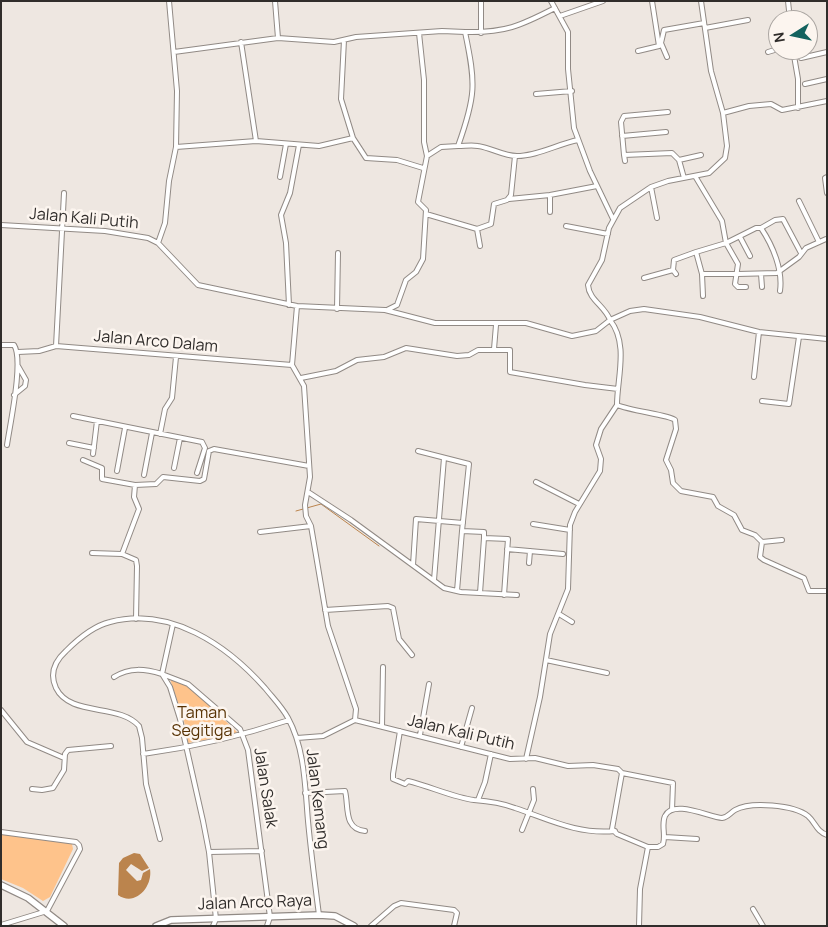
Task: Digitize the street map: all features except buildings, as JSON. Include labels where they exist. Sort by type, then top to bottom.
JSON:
[{"type":"main road","points":[[1,886],[20,893],[64,926]]},
{"type":"main road","name":"Jalan Arco Raya","points":[[156,926],[178,919],[320,915],[335,916],[354,926]]},
{"type":"street","points":[[158,243],[165,223],[169,181],[176,147],[177,91],[169,1]]},
{"type":"street","points":[[275,1],[278,38]]},
{"type":"street","points":[[481,1],[481,33]]},
{"type":"street","points":[[552,1],[568,32],[568,69],[572,91],[573,117],[578,140],[613,219]]},
{"type":"street","points":[[560,16],[603,1]]},
{"type":"street","points":[[638,51],[659,46],[652,1]]},
{"type":"street","points":[[526,759],[539,704],[550,634],[560,614],[568,589],[570,530],[573,516],[600,470],[601,460],[596,444],[602,429],[617,405],[621,360],[617,332],[603,308],[591,295],[588,288],[589,281],[602,260],[613,219],[620,208],[650,187],[709,173],[724,158],[727,146],[723,113],[711,72],[701,1]]},
{"type":"street","points":[[174,52],[278,38],[334,42],[442,31],[481,33],[513,28],[555,8]]},
{"type":"street","points":[[667,57],[662,43],[664,30],[748,20]]},
{"type":"street","points":[[458,146],[472,106],[474,89],[465,32]]},
{"type":"street","points":[[385,310],[397,305],[406,280],[416,272],[423,259],[426,214],[425,208],[418,202],[427,156],[424,142],[424,80],[419,34]]},
{"type":"street","points":[[344,40],[341,99],[353,138],[366,158],[397,160],[424,168]]},
{"type":"street","points":[[241,42],[256,141]]},
{"type":"street","points":[[795,60],[798,79],[798,108]]},
{"type":"street","points":[[805,84],[827,79]]},
{"type":"street","points":[[536,94],[572,91]]},
{"type":"street","points":[[723,113],[764,104],[771,104],[782,110],[827,102]]},
{"type":"street","points":[[625,162],[621,122],[624,116],[668,112]]},
{"type":"street","points":[[622,136],[666,132]]},
{"type":"street","points":[[176,147],[256,141],[299,145],[328,145],[353,138]]},
{"type":"street","points":[[427,156],[441,147],[479,146],[515,156],[531,154],[560,143],[578,140]]},
{"type":"street","points":[[280,177],[286,144]]},
{"type":"street","points":[[296,738],[323,736],[355,720],[356,709],[338,657],[325,610],[311,526],[306,516],[305,505],[310,477],[304,386],[292,365],[293,305],[281,215],[290,193],[299,145]]},
{"type":"street","points":[[624,155],[666,151],[672,153],[679,160],[684,178]]},
{"type":"street","points":[[679,160],[701,155]]},
{"type":"street","points":[[509,199],[513,185],[515,156]]},
{"type":"street","points":[[695,176],[722,221],[726,243],[737,260],[736,287],[746,287]]},
{"type":"street","points":[[827,177],[825,178],[827,193]]},
{"type":"street","points":[[426,214],[477,229],[492,224],[495,202],[550,195],[597,186]]},
{"type":"street","points":[[650,187],[657,218]]},
{"type":"street","points":[[56,346],[64,193]]},
{"type":"street","points":[[550,195],[550,212]]},
{"type":"street","points":[[799,201],[819,242]]},
{"type":"street","points":[[644,278],[674,272],[673,263],[677,258],[726,243],[779,218],[783,219],[801,253]]},
{"type":"street","name":"Jalan Kali Putih","points":[[1,225],[138,235],[158,243],[198,285],[293,305],[337,309],[385,310],[435,323],[526,324],[566,336],[578,336],[602,328],[610,320],[634,310],[644,309],[700,317],[759,332],[827,339]]},
{"type":"street","points":[[566,226],[608,234]]},
{"type":"street","points":[[761,228],[780,270],[780,291]]},
{"type":"street","points":[[477,229],[480,246]]},
{"type":"street","points":[[740,237],[750,256]]},
{"type":"street","points":[[702,274],[773,274],[796,260],[801,253],[826,239]]},
{"type":"street","points":[[696,252],[702,274],[703,296]]},
{"type":"street","points":[[337,309],[338,253]]},
{"type":"street","points":[[761,274],[762,287]]},
{"type":"street","points":[[494,348],[496,325]]},
{"type":"street","points":[[754,377],[759,332]]},
{"type":"street","points":[[762,401],[789,404],[799,337]]},
{"type":"street","points":[[1,345],[14,345],[18,352],[18,366],[7,445]]},
{"type":"street","name":"Jalan Arco Dalam","points":[[18,352],[56,346],[292,365]]},
{"type":"street","points":[[301,378],[336,371],[356,360],[384,357],[406,348],[457,356],[494,348],[510,350],[510,372],[618,389]]},
{"type":"street","points":[[160,434],[166,409],[172,398],[176,357]]},
{"type":"street","points":[[14,395],[24,386],[26,380],[18,366]]},
{"type":"street","points":[[617,405],[642,413],[674,418],[676,424],[666,460],[676,487],[681,491],[713,497],[718,506],[734,515],[742,530],[755,535],[762,542]]},
{"type":"street","points":[[73,416],[204,443],[205,448],[197,473]]},
{"type":"street","points":[[93,454],[97,422]]},
{"type":"street","points":[[117,471],[125,428]]},
{"type":"street","points":[[144,476],[152,433]]},
{"type":"street","points":[[174,468],[180,438]]},
{"type":"street","points":[[69,443],[94,448]]},
{"type":"street","points":[[83,460],[101,467],[102,479],[135,484],[156,484],[163,476],[200,482],[204,479],[209,451],[214,449],[309,466]]},
{"type":"street","points":[[418,452],[469,464],[456,591]]},
{"type":"street","points":[[434,580],[444,458]]},
{"type":"street","points":[[536,482],[579,504]]},
{"type":"street","points":[[122,554],[139,509],[134,497],[135,484]]},
{"type":"street","points":[[308,492],[444,588],[456,591],[517,595]]},
{"type":"street","points":[[412,565],[416,519],[462,522]]},
{"type":"street","points":[[532,524],[570,530]]},
{"type":"street","points":[[260,532],[311,526]]},
{"type":"street","points":[[462,531],[484,532],[480,593]]},
{"type":"street","points":[[484,538],[508,539],[504,595]]},
{"type":"street","points":[[762,542],[782,540]]},
{"type":"street","points":[[762,542],[760,554],[764,560],[804,578],[809,591],[827,591]]},
{"type":"street","points":[[507,549],[563,554]]},
{"type":"street","points":[[529,563],[530,551]]},
{"type":"street","points":[[92,553],[122,554],[136,560],[136,619]]},
{"type":"street","points":[[325,610],[388,606],[392,608],[399,639],[412,655]]},
{"type":"street","points":[[560,614],[572,622]]},
{"type":"street","name":"Jalan Kemang","points":[[160,839],[146,784],[141,731],[136,722],[123,716],[65,698],[56,688],[52,676],[56,661],[78,640],[109,622],[136,619],[173,624],[204,637],[238,661],[271,695],[289,720],[302,762],[320,915]]},
{"type":"street","points":[[173,624],[162,674],[173,695],[209,852],[216,919],[213,926]]},
{"type":"street","points":[[546,660],[607,673]]},
{"type":"street","points":[[382,727],[383,667]]},
{"type":"street","name":"Jalan Salak","points":[[114,678],[120,673],[138,670],[162,674],[188,684],[244,736],[251,762],[270,917]]},
{"type":"street","points":[[420,736],[429,684]]},
{"type":"street","points":[[461,747],[472,708]]},
{"type":"street","points":[[1,710],[27,742],[64,758]]},
{"type":"street","points":[[144,754],[186,748],[244,736],[289,720]]},
{"type":"street","name":"Jalan Kali Putih","points":[[355,720],[510,759],[535,758],[568,766],[604,766],[618,769],[622,773],[673,783],[672,810]]},
{"type":"street","points":[[400,731],[393,774],[394,781],[426,785],[448,793],[517,808],[583,830],[614,832],[648,847],[661,845],[665,837],[665,816],[672,810],[686,809],[722,818],[735,810],[747,806],[783,807],[806,815],[819,831],[827,835]]},
{"type":"street","points":[[32,789],[53,788],[64,770],[64,758],[68,750],[111,746]]},
{"type":"street","points":[[478,800],[485,782],[491,754]]},
{"type":"street","points":[[614,832],[612,822],[622,773]]},
{"type":"street","points":[[522,830],[534,800],[533,789]]},
{"type":"street","points":[[305,794],[345,791],[351,824],[357,830],[365,831]]},
{"type":"street","points":[[1,832],[76,842],[80,845],[80,849],[47,912],[1,925]]},
{"type":"street","points":[[665,837],[697,839]]},
{"type":"street","points":[[638,926],[640,889],[648,847]]},
{"type":"street","points":[[209,852],[262,851]]},
{"type":"street","points":[[371,926],[401,902],[456,911],[454,926]]},
{"type":"street","points":[[754,909],[764,926]]},
{"type":"street","points":[[267,926],[270,917]]},
{"type":"green space","name":"Taman Segitiga","points":[[170,679],[185,682],[239,734],[188,743],[184,721]]},
{"type":"green space","points":[[6,830],[27,836],[71,839],[73,849],[50,897],[43,901],[23,888],[1,879],[1,834]]},
{"type":"shaded area","points":[[134,853],[140,854],[149,868],[142,871],[131,864],[126,870],[137,881],[141,880],[143,873],[150,869],[149,882],[142,893],[136,897],[131,899],[124,898],[118,895],[119,863],[123,858]]},
{"type":"waterway","points":[[296,511],[321,504],[379,546]]}]
